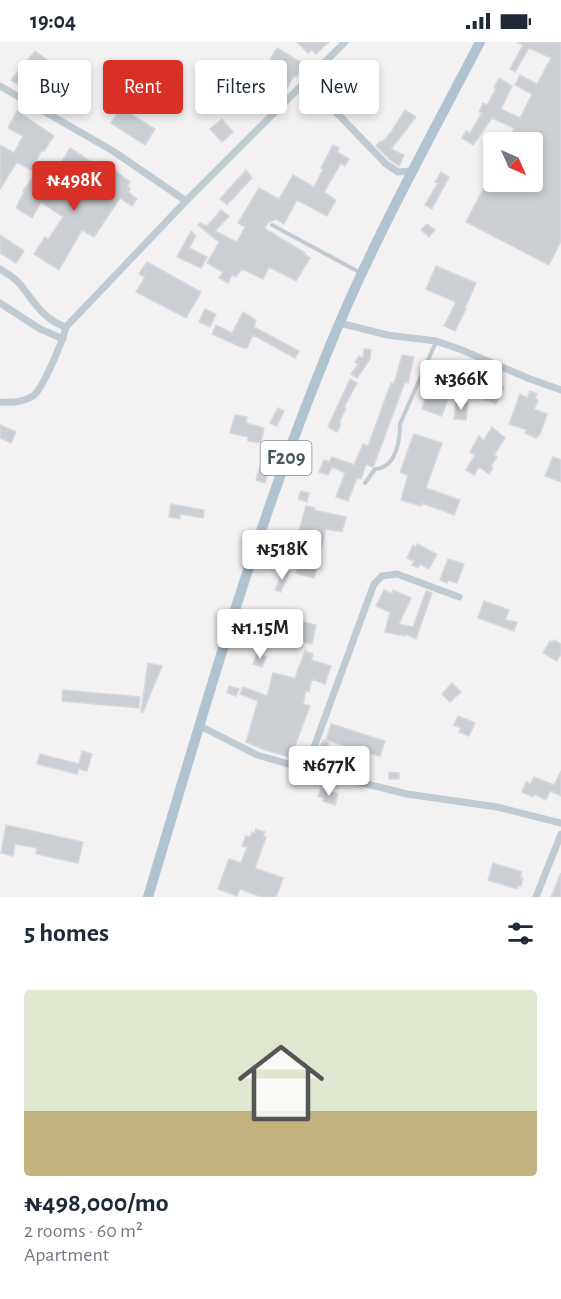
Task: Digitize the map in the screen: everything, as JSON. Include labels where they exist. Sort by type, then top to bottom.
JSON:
[{"type":"main road","name":"F209","points":[[148,897],[231,623],[301,417],[340,322],[412,171],[480,42]]},
{"type":"street","points":[[327,60],[345,42]]},
{"type":"street","points":[[0,86],[113,151],[186,201]]},
{"type":"street","points":[[0,402],[27,399],[38,391],[63,339],[66,327],[186,201],[299,88]]},
{"type":"street","points":[[338,114],[386,164],[398,172],[412,171]]},
{"type":"street","points":[[0,269],[17,280],[41,313],[49,320],[66,327]]},
{"type":"street","points":[[0,303],[40,329],[63,339]]},
{"type":"street","points":[[340,322],[387,335],[436,341],[561,390]]},
{"type":"street","points":[[306,769],[374,584],[382,576],[397,574],[459,597]]},
{"type":"street","points":[[200,726],[257,754],[306,769],[407,794],[497,807],[561,823]]},
{"type":"street","points":[[536,897],[561,834]]},
{"type":"lane","points":[[272,225],[363,274]]},
{"type":"lane","points":[[365,483],[375,469],[382,469],[394,458],[400,436],[400,424],[436,341]]},
{"type":"building","points":[[297,42],[329,42],[316,54],[312,50],[308,53]]},
{"type":"building","points":[[516,42],[561,42],[561,241],[549,265],[466,222],[483,190],[483,192],[543,192],[543,132],[512,132],[514,128],[492,118],[473,145],[462,138],[466,131],[470,133],[482,113],[479,112],[483,103],[487,105],[499,78],[512,86],[501,109],[520,118],[532,94],[515,85],[520,75],[537,84],[551,58],[529,48],[515,72],[510,69],[523,45]]},
{"type":"building","points":[[277,48],[299,61],[299,72],[287,88],[287,60],[270,60]]},
{"type":"building","points":[[35,51],[47,60],[28,60]]},
{"type":"building","points":[[18,72],[18,84],[11,80]]},
{"type":"building","points":[[405,110],[416,117],[391,149],[404,155],[399,166],[376,146],[391,132]]},
{"type":"building","points":[[17,111],[18,114],[54,136],[44,151],[42,150],[31,170],[17,162],[0,189],[0,145],[14,153],[23,136],[8,128]]},
{"type":"building","points":[[117,114],[131,114],[155,129],[145,145],[111,123]]},
{"type":"building","points":[[222,119],[233,132],[222,142],[210,129]]},
{"type":"building","points":[[333,145],[339,148],[337,152],[349,159],[345,166],[341,163],[324,192],[336,200],[327,216],[297,200],[284,224],[276,219],[264,228],[310,258],[296,281],[269,267],[263,279],[242,269],[236,277],[232,275],[228,283],[219,278],[223,272],[207,263],[219,242],[198,225],[200,223],[207,226],[221,210],[229,216],[215,231],[237,242],[245,227],[238,223],[259,188],[279,199],[293,175],[314,187]]},
{"type":"building","points":[[70,148],[96,165],[87,179],[61,163]]},
{"type":"building","points":[[113,169],[130,182],[127,186],[130,188],[128,192],[137,199],[132,206],[120,198],[94,237],[82,230],[59,270],[34,254],[45,237],[48,240],[63,217],[41,202],[32,218],[16,208],[23,191],[34,176],[74,199],[79,192],[82,195],[93,180],[100,186]]},
{"type":"building","points":[[246,170],[252,178],[227,205],[220,199]]},
{"type":"building","points":[[441,172],[449,177],[432,209],[425,205],[438,183],[435,182]]},
{"type":"building","points":[[427,224],[435,230],[429,237],[421,230]]},
{"type":"building","points":[[191,231],[196,236],[189,248],[207,257],[201,268],[177,257]]},
{"type":"building","points":[[0,235],[24,251],[16,263],[0,253]]},
{"type":"building","points":[[147,262],[201,292],[186,318],[136,292],[145,277],[139,274]]},
{"type":"building","points":[[436,266],[476,283],[455,331],[444,326],[456,302],[426,289]]},
{"type":"building","points":[[205,309],[216,314],[210,327],[199,322]]},
{"type":"building","points":[[243,312],[256,320],[254,327],[299,351],[295,358],[253,335],[247,348],[243,348],[212,334],[216,325],[232,333]]},
{"type":"building","points":[[364,349],[371,350],[370,359],[357,378],[351,374],[358,364],[355,362],[359,356],[363,358]]},
{"type":"building","points":[[402,355],[414,357],[408,383],[405,382],[374,465],[372,467],[366,464],[361,479],[357,478],[348,501],[336,497],[345,473],[332,467],[328,475],[319,472],[324,460],[329,462],[332,457],[354,465],[363,444],[368,446],[391,383],[394,384]]},
{"type":"building","points":[[441,366],[457,368],[442,416],[422,409],[430,385],[435,387]]},
{"type":"building","points":[[460,369],[504,387],[496,404],[475,395],[473,398],[466,395],[467,391],[458,388]]},
{"type":"building","points":[[350,379],[357,383],[344,407],[346,408],[337,432],[328,427]]},
{"type":"building","points":[[530,391],[537,394],[535,398],[538,400],[534,409],[547,414],[540,434],[536,438],[525,433],[527,430],[509,424],[520,394],[527,398]]},
{"type":"building","points":[[456,402],[468,403],[466,420],[454,419]]},
{"type":"building","points":[[278,408],[284,411],[277,426],[270,423]]},
{"type":"building","points":[[235,415],[247,417],[246,423],[264,428],[261,443],[248,441],[248,437],[230,433]]},
{"type":"building","points":[[0,425],[16,432],[11,443],[0,438]]},
{"type":"building","points":[[492,427],[505,438],[494,455],[497,457],[489,474],[479,467],[474,475],[466,470],[475,455],[470,452],[479,436],[484,440]]},
{"type":"building","points":[[414,434],[442,443],[426,488],[460,500],[454,515],[422,503],[421,506],[401,500],[408,475],[400,472]]},
{"type":"building","points":[[553,457],[561,460],[561,482],[545,476]]},
{"type":"building","points":[[262,459],[269,460],[270,465],[265,483],[256,480]]},
{"type":"building","points":[[301,491],[309,493],[307,502],[298,499]]},
{"type":"building","points":[[171,504],[204,510],[203,518],[180,514],[180,519],[169,517]]},
{"type":"building","points":[[306,506],[346,517],[342,532],[326,529],[314,578],[296,573],[301,559],[292,556]]},
{"type":"building","points":[[417,544],[437,554],[429,569],[420,564],[418,568],[412,565],[414,561],[407,558],[413,545],[416,547]]},
{"type":"building","points":[[448,559],[464,564],[457,583],[440,580]]},
{"type":"building","points":[[284,570],[289,572],[281,592],[275,590]]},
{"type":"building","points":[[384,590],[392,594],[393,590],[411,598],[399,624],[413,627],[426,591],[432,593],[416,639],[405,634],[405,636],[385,632],[390,612],[376,606]]},
{"type":"building","points":[[484,601],[509,610],[505,620],[517,622],[514,631],[478,618]]},
{"type":"building","points":[[279,619],[316,625],[312,644],[295,640],[297,631],[276,627]]},
{"type":"building","points":[[554,640],[561,644],[561,654],[557,661],[543,653],[550,641]]},
{"type":"building","points":[[305,651],[313,654],[311,660],[331,666],[325,684],[312,679],[309,692],[306,691],[303,704],[310,706],[293,751],[300,753],[298,759],[246,742],[258,701],[240,694],[243,687],[267,696],[273,673],[295,678]]},
{"type":"building","points":[[257,654],[266,657],[262,667],[253,664]]},
{"type":"building","points":[[148,663],[162,666],[143,712],[141,712]]},
{"type":"building","points":[[452,683],[461,692],[450,702],[442,694]]},
{"type":"building","points":[[229,686],[239,689],[236,696],[227,693]]},
{"type":"building","points":[[63,690],[140,697],[139,708],[62,701]]},
{"type":"building","points":[[458,716],[475,723],[469,736],[459,732],[461,728],[454,725]]},
{"type":"building","points":[[331,724],[385,741],[380,756],[326,740]]},
{"type":"building","points":[[323,740],[329,743],[324,756],[329,758],[326,764],[315,760]]},
{"type":"building","points":[[82,751],[92,754],[87,771],[79,769],[77,774],[37,764],[40,754],[79,764]]},
{"type":"building","points":[[561,771],[561,796],[550,791],[546,800],[534,794],[533,797],[522,792],[526,782],[530,784],[534,777],[554,785]]},
{"type":"building","points":[[389,772],[399,773],[399,779],[389,779]]},
{"type":"building","points":[[321,789],[338,794],[335,805],[323,801],[324,798],[318,796]]},
{"type":"building","points":[[6,825],[83,842],[78,863],[36,854],[37,848],[15,844],[13,856],[1,853]]},
{"type":"building","points":[[256,829],[265,832],[263,836],[266,837],[255,868],[283,878],[276,897],[261,897],[240,889],[237,896],[218,889],[229,859],[241,863],[247,847],[242,846],[246,836],[250,837]]},
{"type":"building","points":[[493,863],[522,872],[521,886],[518,885],[517,889],[488,880]]},
{"type":"building","points":[[561,873],[561,897],[551,897]]}]
